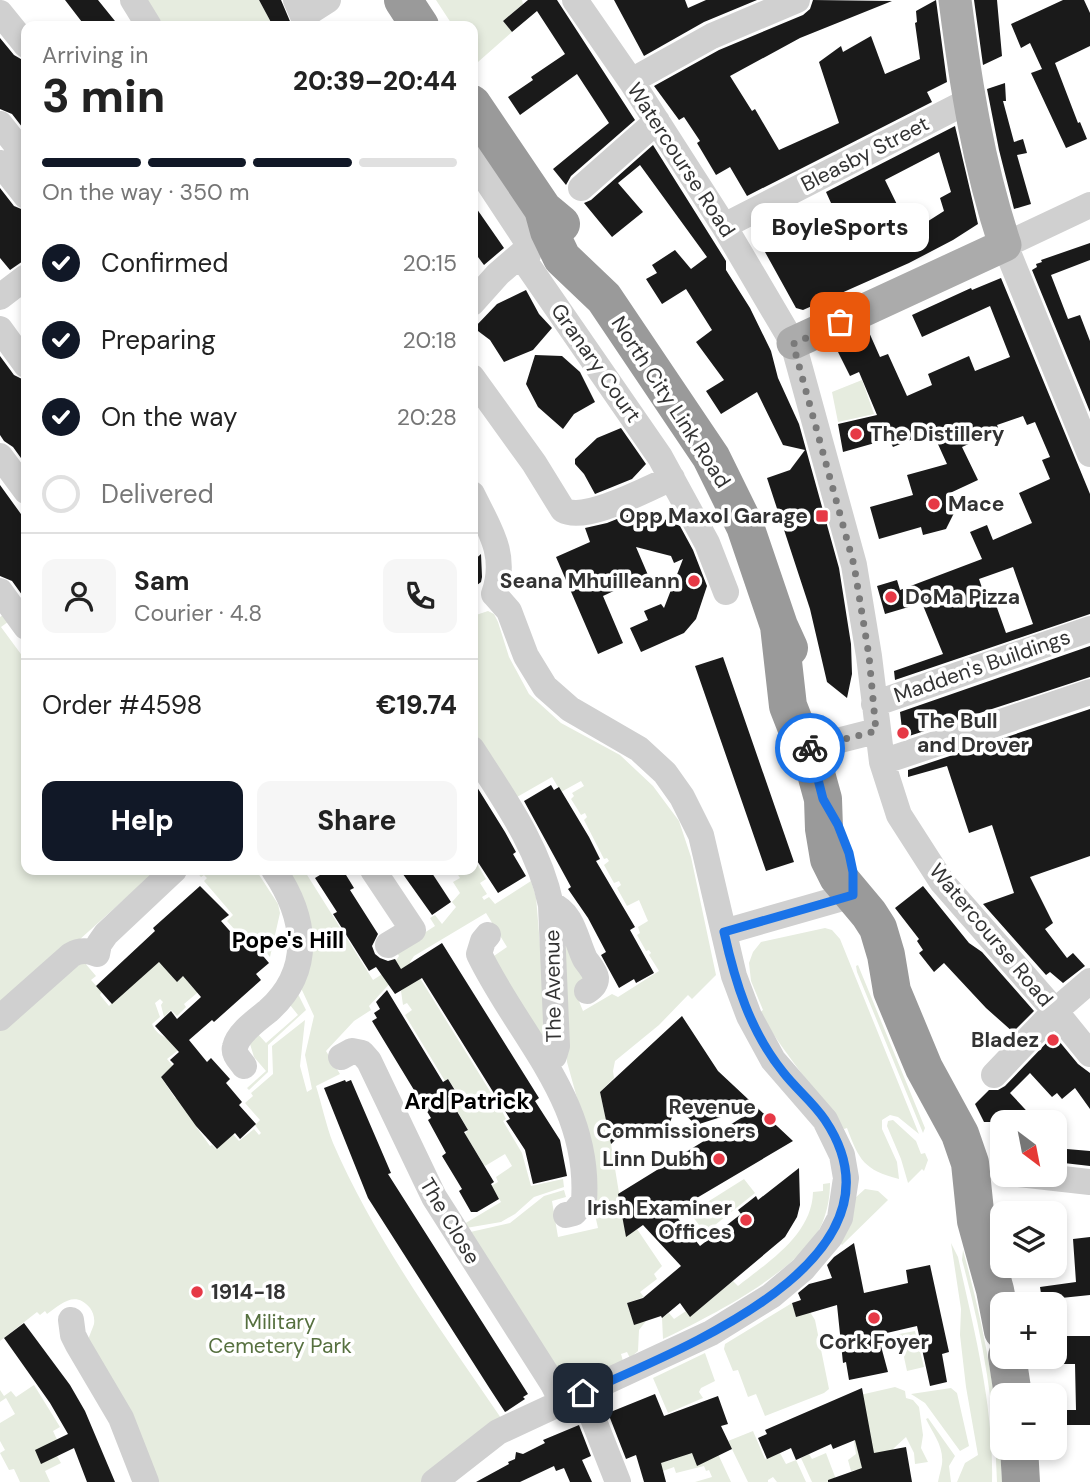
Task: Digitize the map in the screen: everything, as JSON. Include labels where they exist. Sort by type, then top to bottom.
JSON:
[{"type":"highway","points":[[403,0],[417,21]]},
{"type":"highway","name":"North City Link Road","points":[[478,114],[562,258],[604,298],[696,433],[745,526],[779,626],[788,706],[797,729],[809,748],[823,799],[838,825],[849,853],[853,872],[857,937],[870,962],[892,991],[924,1068],[960,1134],[970,1163],[976,1221],[995,1292]]},
{"type":"highway","points":[[1020,1460],[1021,1482]]},
{"type":"main road","points":[[793,344],[1005,245],[990,201],[968,100],[955,0]]},
{"type":"street","points":[[133,0],[146,21]]},
{"type":"street","points":[[303,14],[328,0]]},
{"type":"street","name":"Watercourse Road","points":[[575,0],[631,81],[724,226],[793,344],[854,565],[876,731],[882,762],[899,815],[943,882],[1090,1054]]},
{"type":"street","points":[[631,81],[712,36],[797,0]]},
{"type":"street","points":[[0,13],[21,39]]},
{"type":"street","name":"Bleasby Street","points":[[724,226],[968,100]]},
{"type":"street","points":[[581,188],[657,121]]},
{"type":"street","points":[[0,124],[21,151]]},
{"type":"street","points":[[0,163],[21,190]]},
{"type":"street","points":[[478,164],[546,227],[478,296]]},
{"type":"street","points":[[1090,205],[1005,245],[1079,398],[1090,454]]},
{"type":"street","name":"Granary Court","points":[[546,227],[526,263],[651,442],[708,543],[726,592]]},
{"type":"street","points":[[0,329],[21,358]]},
{"type":"street","points":[[478,385],[534,463],[563,510],[568,513],[595,510],[678,488]]},
{"type":"street","points":[[0,456],[21,484]]},
{"type":"street","points":[[433,1482],[498,1432],[711,1334],[762,1301],[814,1257],[830,1237],[840,1218],[846,1178],[842,1155],[825,1120],[783,1073],[758,1033],[734,976],[701,835],[678,791],[654,761],[639,749],[570,709],[545,687],[526,656],[509,611],[483,597],[499,580],[499,549],[478,506]]},
{"type":"street","points":[[0,591],[21,620]]},
{"type":"street","name":"Madden's Buildings","points":[[874,704],[1090,629]]},
{"type":"street","points":[[882,762],[1090,692]]},
{"type":"street","points":[[809,748],[876,731]]},
{"type":"street","name":"The Avenue","points":[[478,759],[528,838],[547,886],[551,905],[557,1046],[554,1056],[544,1062]]},
{"type":"street","points":[[0,1018],[71,955],[79,951],[97,954],[99,944],[106,934],[169,875]]},
{"type":"street","points":[[244,1066],[235,1055],[235,1046],[242,1035],[276,1004],[292,984],[300,952],[296,910],[277,875]]},
{"type":"street","points":[[376,875],[413,930],[388,945]]},
{"type":"street","points":[[724,932],[853,895]]},
{"type":"street","name":"The Avenue","points":[[551,905],[564,913],[594,974],[596,981],[587,991]]},
{"type":"street","name":"The Avenue","points":[[488,935],[479,954],[566,1100],[578,1139],[584,1201],[573,1213],[566,1215]]},
{"type":"street","points":[[994,1075],[1055,1011],[1090,981]]},
{"type":"street","name":"The Close","points":[[341,1056],[352,1051],[362,1053],[369,1061],[434,1197],[553,1384],[573,1397]]},
{"type":"street","points":[[1068,1180],[1090,1182]]},
{"type":"street","points":[[71,1320],[73,1335],[121,1418],[146,1482]]},
{"type":"street","points":[[573,1397],[618,1482]]},
{"type":"green space","points":[[147,0],[259,0],[270,21],[161,21]]},
{"type":"green space","points":[[436,0],[522,0],[523,4],[503,21],[512,32],[478,62],[478,21],[450,21]]},
{"type":"green space","points":[[862,380],[874,414],[838,422],[832,392]]},
{"type":"green space","points":[[488,611],[494,614],[509,657],[529,694],[561,723],[620,755],[653,786],[679,821],[691,857],[716,975],[692,999],[688,995],[659,1025],[615,1061],[614,1078],[600,1092],[626,1236],[637,1229],[662,1266],[654,1274],[657,1279],[640,1292],[644,1297],[627,1303],[634,1324],[646,1321],[639,1330],[638,1351],[630,1358],[627,1352],[621,1354],[623,1361],[585,1378],[570,1377],[563,1373],[558,1376],[466,1233],[510,1223],[544,1196],[564,1190],[566,1197],[552,1201],[558,1237],[598,1228],[582,1116],[567,1062],[560,929],[587,980],[574,989],[583,1011],[612,994],[618,997],[659,971],[649,955],[651,953],[646,951],[637,935],[640,933],[638,927],[648,921],[639,900],[627,906],[617,888],[621,885],[619,881],[614,883],[604,865],[609,861],[604,859],[584,820],[587,817],[585,813],[581,815],[571,799],[574,796],[572,793],[584,786],[581,781],[561,792],[552,777],[517,797],[510,794],[478,741],[478,614]]},
{"type":"green space","points":[[7,612],[12,619],[1,627],[21,654],[21,875],[151,875],[0,1011],[0,617]]},
{"type":"green space","name":"Military Cemetery Park","points":[[478,865],[486,879],[480,883],[487,894],[482,897],[484,900],[489,897],[495,904],[531,881],[536,897],[547,1029],[544,1036],[540,1038],[491,958],[507,947],[486,913],[414,956],[410,962],[501,1109],[506,1119],[503,1121],[522,1153],[531,1186],[563,1179],[564,1187],[534,1197],[501,1222],[466,1228],[464,1224],[501,1202],[491,1186],[498,1182],[496,1177],[512,1166],[505,1154],[484,1165],[465,1134],[468,1130],[449,1096],[456,1091],[448,1079],[445,1081],[405,1015],[412,1010],[407,1003],[403,1005],[403,989],[395,978],[369,1006],[371,1010],[354,1021],[326,1051],[340,1074],[316,1086],[333,1143],[369,1216],[411,1285],[503,1421],[424,1482],[154,1482],[87,1345],[94,1315],[84,1303],[73,1299],[47,1314],[45,1311],[40,1315],[37,1312],[0,1341],[0,1025],[78,955],[96,976],[91,980],[102,992],[100,995],[109,1006],[181,939],[203,988],[184,1004],[186,1007],[177,1016],[171,1010],[164,1017],[161,1005],[163,1002],[160,999],[155,1003],[160,1017],[152,1024],[161,1035],[182,1047],[167,1059],[179,1073],[171,1080],[165,1073],[161,1077],[175,1098],[214,1109],[195,1125],[210,1146],[216,1149],[222,1144],[229,1130],[239,1141],[254,1129],[259,1135],[261,1133],[255,1125],[260,1120],[245,1103],[253,1096],[251,1093],[273,1074],[272,1046],[305,1020],[300,1066],[307,1092],[312,1089],[305,1055],[314,1016],[301,988],[285,875],[307,875],[373,980],[390,969],[399,956],[396,951],[435,926],[430,918],[435,915],[442,924],[456,907],[452,902],[460,893],[453,882],[460,878],[458,875],[478,875]]},
{"type":"green space","points":[[204,875],[259,875],[278,904],[280,913],[270,957],[251,934],[244,940],[227,921],[233,915],[204,881],[207,878]]},
{"type":"green space","points":[[825,928],[832,930],[840,939],[919,1134],[898,1117],[890,1115],[882,1120],[882,1129],[897,1162],[899,1179],[878,1172],[864,1162],[847,1128],[844,1129],[759,1013],[763,1010],[751,981],[749,963],[753,952],[761,942]]},
{"type":"green space","points":[[858,965],[925,1128],[923,1133],[857,972]]},
{"type":"green space","points":[[297,992],[306,1010],[268,1045],[268,1072],[249,1090],[247,1088],[266,1071],[254,1057],[250,1044],[257,1033],[266,1043],[298,1015],[290,1005]]},
{"type":"green space","points":[[893,1120],[916,1141],[921,1154],[925,1153],[928,1160],[924,1171],[922,1169],[908,1183],[887,1126],[888,1121]]},
{"type":"green space","points":[[744,1179],[755,1193],[705,1233],[690,1213]]},
{"type":"green space","points":[[830,1183],[828,1205],[821,1226],[794,1260],[751,1292],[663,1339],[662,1318],[669,1313],[674,1319],[686,1311],[691,1316],[733,1281],[738,1286],[775,1257],[797,1234],[805,1221],[813,1192],[823,1191],[823,1184]]},
{"type":"green space","points":[[865,1189],[878,1191],[888,1200],[842,1245],[840,1243],[855,1198]]},
{"type":"green space","points":[[951,1243],[958,1257],[982,1368],[990,1425],[992,1482],[957,1482],[965,1463],[978,1455],[966,1387],[960,1335],[961,1309]]},
{"type":"green space","points":[[963,1250],[989,1365],[992,1383],[990,1398],[976,1315],[962,1260]]},
{"type":"green space","points":[[792,1303],[796,1316],[810,1312],[815,1320],[829,1389],[765,1416],[756,1394],[748,1397],[738,1370],[733,1371],[724,1349],[725,1344]]},
{"type":"green space","points":[[915,1331],[924,1367],[907,1371],[899,1334]]},
{"type":"green space","points":[[705,1353],[715,1381],[701,1388],[699,1392],[703,1398],[668,1413],[653,1378]]},
{"type":"green space","points":[[34,1385],[60,1427],[53,1431],[60,1446],[57,1456],[61,1463],[45,1471],[50,1482],[20,1482],[14,1469],[9,1470],[0,1453],[5,1450],[0,1441],[0,1423],[15,1414],[6,1398],[0,1402],[0,1390],[4,1396],[11,1391],[16,1397]]},
{"type":"green space","points":[[895,1387],[905,1391],[906,1398],[913,1400],[919,1407],[923,1435],[921,1448],[928,1462],[915,1464],[914,1453],[906,1437],[893,1449],[898,1482],[856,1470],[851,1471],[848,1460],[856,1454],[847,1398]]},
{"type":"green space","points":[[951,1388],[957,1393],[969,1446],[960,1451],[925,1403],[911,1394]]},
{"type":"green space","points":[[928,1418],[955,1456],[949,1466],[951,1482],[938,1482],[942,1464],[941,1451],[926,1419]]},
{"type":"green space","points":[[753,1431],[765,1459],[780,1453],[786,1464],[796,1460],[806,1482],[777,1482],[773,1477],[768,1482],[748,1482],[728,1441]]},
{"type":"green space","points":[[711,1439],[731,1482],[695,1482],[712,1477],[704,1466],[676,1473],[674,1467],[663,1471],[660,1463],[675,1459],[674,1454]]},
{"type":"green space","points":[[826,1453],[837,1482],[812,1482],[801,1458],[809,1454],[812,1459]]},
{"type":"green space","points":[[996,1460],[1000,1460],[1002,1482],[997,1482]]},
{"type":"building","points":[[65,0],[98,0],[115,21],[81,21]]},
{"type":"building","points":[[259,0],[281,0],[290,21],[270,21]]},
{"type":"building","points":[[528,0],[557,0],[635,120],[571,176],[566,185],[553,169],[609,123],[577,74],[520,115],[508,97],[533,80],[531,77],[565,54],[537,11],[512,32],[503,21]]},
{"type":"building","points":[[614,0],[685,0],[688,8],[706,0],[757,0],[704,22],[644,56]]},
{"type":"building","points":[[813,0],[892,1],[800,38],[730,76],[752,111],[755,109],[779,150],[839,123],[819,62],[841,46],[843,52],[871,36],[885,74],[920,59],[916,11],[936,0],[947,82],[927,92],[932,102],[747,196],[730,167],[716,175],[697,143],[700,141],[684,117],[679,120],[654,86],[719,50],[803,15],[810,9]]},
{"type":"building","points":[[974,0],[997,0],[1002,56],[983,65]]},
{"type":"building","points":[[1063,0],[1084,0],[1090,13],[1090,46],[1055,63],[1087,139],[1066,148],[1031,73],[1042,69],[1030,43],[1021,48],[1011,24]]},
{"type":"building","points":[[0,38],[21,59],[21,126],[12,114],[0,109]]},
{"type":"building","points":[[1005,83],[1006,101],[1003,101],[1014,142],[1023,139],[1027,153],[1017,155],[1031,204],[1014,209],[987,89]]},
{"type":"building","points":[[955,126],[978,224],[909,263],[803,310],[796,308],[765,252],[772,248],[763,234],[770,230],[765,222],[796,207],[803,218],[831,203],[826,192]],"holes":[[[939,152],[951,192],[940,198],[944,211],[922,225],[921,223],[909,229],[885,180]]]},
{"type":"building","points":[[653,145],[726,261],[726,270],[750,308],[771,351],[778,378],[799,424],[839,568],[851,644],[852,674],[847,698],[827,682],[810,609],[767,478],[790,470],[805,450],[783,445],[757,392],[721,414],[706,391],[724,380],[696,342],[712,330],[686,289],[662,304],[646,279],[657,273],[652,265],[675,250],[691,269],[707,257],[640,165],[618,183],[643,212],[612,237],[584,203],[591,200]]},
{"type":"building","points":[[0,188],[14,206],[21,209],[21,262],[10,270],[0,258]]},
{"type":"building","points":[[478,211],[504,248],[484,265],[478,257]]},
{"type":"building","points":[[1090,243],[1090,260],[1051,275],[1068,319],[1080,315],[1090,341],[1090,412],[1032,270],[1041,260]]},
{"type":"building","points":[[1001,278],[1090,494],[1090,614],[895,680],[894,671],[943,654],[922,603],[885,614],[877,586],[897,580],[900,590],[982,559],[970,532],[987,525],[993,540],[1032,523],[1019,493],[1050,479],[1042,460],[1050,457],[1035,422],[1027,425],[1023,416],[997,425],[999,430],[962,447],[978,480],[950,493],[954,513],[946,529],[923,535],[921,527],[879,539],[870,507],[913,495],[907,475],[947,464],[932,431],[893,447],[889,439],[843,452],[838,424],[877,415],[859,372],[850,376],[835,346],[868,330],[880,357],[888,354],[907,396],[932,385],[928,374],[969,356],[975,371],[1010,357],[990,306],[922,337],[912,315],[971,288],[972,290]],"holes":[[[1013,567],[1033,624],[1006,633],[996,605],[989,608],[979,579]]]},
{"type":"building","points":[[526,290],[539,314],[552,328],[533,350],[504,362],[490,340],[478,331],[478,324],[497,304]]},
{"type":"building","points":[[535,355],[562,356],[580,372],[595,402],[574,414],[563,429],[538,407],[526,384]]},
{"type":"building","points":[[0,356],[14,375],[21,378],[21,458],[0,435]]},
{"type":"building","points":[[621,428],[646,464],[632,479],[595,494],[575,464],[575,459],[597,438]]},
{"type":"building","points":[[0,485],[21,514],[21,593],[12,581],[0,576]]},
{"type":"building","points":[[637,511],[646,511],[680,526],[707,586],[696,619],[684,633],[641,652],[630,628],[648,620],[644,611],[661,604],[664,608],[683,559],[674,563],[671,556],[636,547],[648,575],[603,596],[623,643],[598,654],[556,557],[590,542],[585,528]]},
{"type":"building","points":[[481,554],[482,577],[478,584],[478,557]]},
{"type":"building","points":[[1090,646],[1090,677],[903,738],[900,712]]},
{"type":"building","points":[[723,657],[794,862],[766,871],[695,666]]},
{"type":"building","points":[[1090,709],[1090,856],[1030,877],[1053,923],[1045,929],[1067,958],[1073,953],[1085,966],[1063,983],[1050,972],[1046,975],[983,904],[1014,893],[992,825],[969,833],[947,766],[908,777],[908,770]]},
{"type":"building","points":[[551,785],[554,790],[559,787],[589,837],[600,859],[596,861],[635,927],[630,930],[654,973],[636,983],[634,979],[619,988],[601,955],[606,952],[588,918],[568,889],[571,887],[524,801]]},
{"type":"building","points":[[478,789],[516,852],[513,854],[526,876],[498,893],[478,862]]},
{"type":"building","points":[[320,875],[346,875],[354,888],[350,890],[378,934],[372,946],[375,954],[388,961],[395,959],[401,969],[442,943],[539,1098],[535,1101],[560,1140],[567,1176],[533,1184],[525,1150],[506,1121],[510,1119],[422,978],[395,994],[376,967],[369,971],[333,914],[337,912],[315,878]]},
{"type":"building","points":[[404,875],[433,875],[451,902],[432,915]]},
{"type":"building","points":[[200,886],[229,915],[221,921],[236,938],[246,948],[252,943],[269,963],[256,974],[261,980],[214,1022],[212,1020],[189,1040],[207,1062],[211,1058],[230,1079],[226,1083],[242,1102],[239,1105],[256,1124],[240,1139],[235,1133],[217,1149],[196,1126],[161,1077],[174,1064],[170,1060],[179,1052],[155,1026],[171,1011],[177,1019],[201,997],[183,976],[177,982],[159,962],[112,1004],[96,986],[155,931],[153,928]]},
{"type":"building","points":[[923,886],[969,943],[982,952],[1034,1011],[1013,1032],[986,1008],[944,963],[934,972],[919,953],[923,950],[917,941],[919,939],[895,908]]},
{"type":"building","points":[[387,990],[443,1082],[448,1079],[456,1092],[448,1096],[468,1130],[464,1132],[494,1182],[491,1184],[499,1199],[477,1212],[471,1212],[459,1191],[462,1189],[442,1156],[446,1153],[428,1120],[431,1118],[372,1021],[377,1018],[374,1013],[380,1009],[376,1002]]},
{"type":"building","name":"Linn Dubh","points":[[682,1016],[718,1071],[793,1141],[673,1212],[700,1246],[741,1214],[738,1210],[756,1196],[758,1200],[799,1168],[800,1205],[797,1217],[785,1237],[690,1317],[680,1303],[662,1318],[661,1316],[634,1325],[627,1303],[643,1298],[681,1266],[643,1225],[626,1237],[618,1194],[746,1115],[743,1110],[696,1125],[676,1106],[668,1128],[660,1137],[654,1140],[639,1125],[630,1134],[629,1127],[611,1144],[600,1092]]},
{"type":"building","points":[[1054,1035],[1078,1064],[1090,1073],[1090,1109],[1075,1088],[1062,1099],[1057,1093],[1052,1097],[1030,1073],[1010,1093],[1026,1110],[990,1110],[990,1122],[984,1122],[975,1104],[989,1090],[998,1090]]},
{"type":"building","points":[[351,1080],[391,1173],[388,1174],[528,1394],[505,1412],[368,1198],[324,1088]]},
{"type":"building","points":[[1068,1149],[1090,1151],[1090,1166],[1068,1163]]},
{"type":"building","points":[[1090,1237],[1090,1295],[1067,1297],[1067,1292],[1041,1292],[1040,1287],[1076,1282],[1073,1239]]},
{"type":"building","points":[[854,1243],[864,1293],[908,1283],[906,1270],[930,1265],[949,1352],[942,1354],[947,1382],[930,1386],[917,1326],[878,1335],[888,1372],[849,1380],[846,1362],[843,1363],[837,1305],[796,1317],[792,1303],[801,1300],[798,1293],[809,1284],[832,1278],[827,1265]]},
{"type":"building","points":[[24,1323],[70,1385],[85,1411],[115,1482],[87,1482],[74,1448],[41,1464],[35,1450],[68,1434],[50,1403],[4,1338]]},
{"type":"building","points":[[1067,1336],[1090,1336],[1090,1425],[1067,1425],[1067,1410],[1076,1410],[1075,1364],[1067,1364]]},
{"type":"building","points":[[862,1388],[874,1453],[906,1447],[912,1482],[828,1482],[862,1468],[855,1440],[833,1449],[831,1444],[796,1460],[791,1448],[767,1459],[758,1438],[767,1434],[765,1430]]},
{"type":"building","points":[[655,1394],[664,1416],[718,1396],[728,1424],[721,1426],[732,1449],[697,1466],[692,1453],[661,1463],[666,1482],[644,1482],[636,1455],[626,1459],[608,1413]]},
{"type":"building","points":[[579,1425],[591,1456],[582,1460],[592,1482],[570,1482],[564,1468],[556,1471],[554,1466],[520,1482],[476,1482],[509,1464],[508,1462],[515,1459],[516,1452],[523,1454],[545,1443],[543,1440]]},
{"type":"way so far","points":[[810,748],[876,731],[869,656],[854,565],[793,344],[840,322]]},
{"type":"place","name":"BoyleSports","points":[[840,322]]},
{"type":"place","name":"The Distillery","points":[[856,434]]},
{"type":"place","name":"Mace","points":[[934,504]]},
{"type":"place","name":"Opp Maxol Garage","points":[[822,516]]},
{"type":"place","name":"Seana Mhuilleann","points":[[694,581]]},
{"type":"place","name":"DoMa Pizza","points":[[891,597]]},
{"type":"place","name":"The Bull and Drover","points":[[903,733]]},
{"type":"place","name":"Bladez","points":[[1053,1040]]},
{"type":"place","name":"Revenue Commissioners","points":[[770,1119]]},
{"type":"place","name":"Linn Dubh","points":[[719,1159]]},
{"type":"place","name":"Irish Examiner Offices","points":[[746,1220]]},
{"type":"place","name":"1914-18","points":[[197,1292]]},
{"type":"place","name":"Cork Foyer","points":[[874,1318]]},
{"type":"district","name":"Pope's Hill","points":[[288,940]]},
{"type":"district","name":"Ard Patrick","points":[[467,1101]]},
{"type":"route","points":[[583,1393],[711,1334],[771,1296],[814,1257],[830,1237],[840,1218],[845,1199],[846,1178],[835,1136],[818,1110],[769,1054],[740,994],[724,932],[853,895],[853,872],[849,853],[838,825],[823,799],[810,748]]}]
